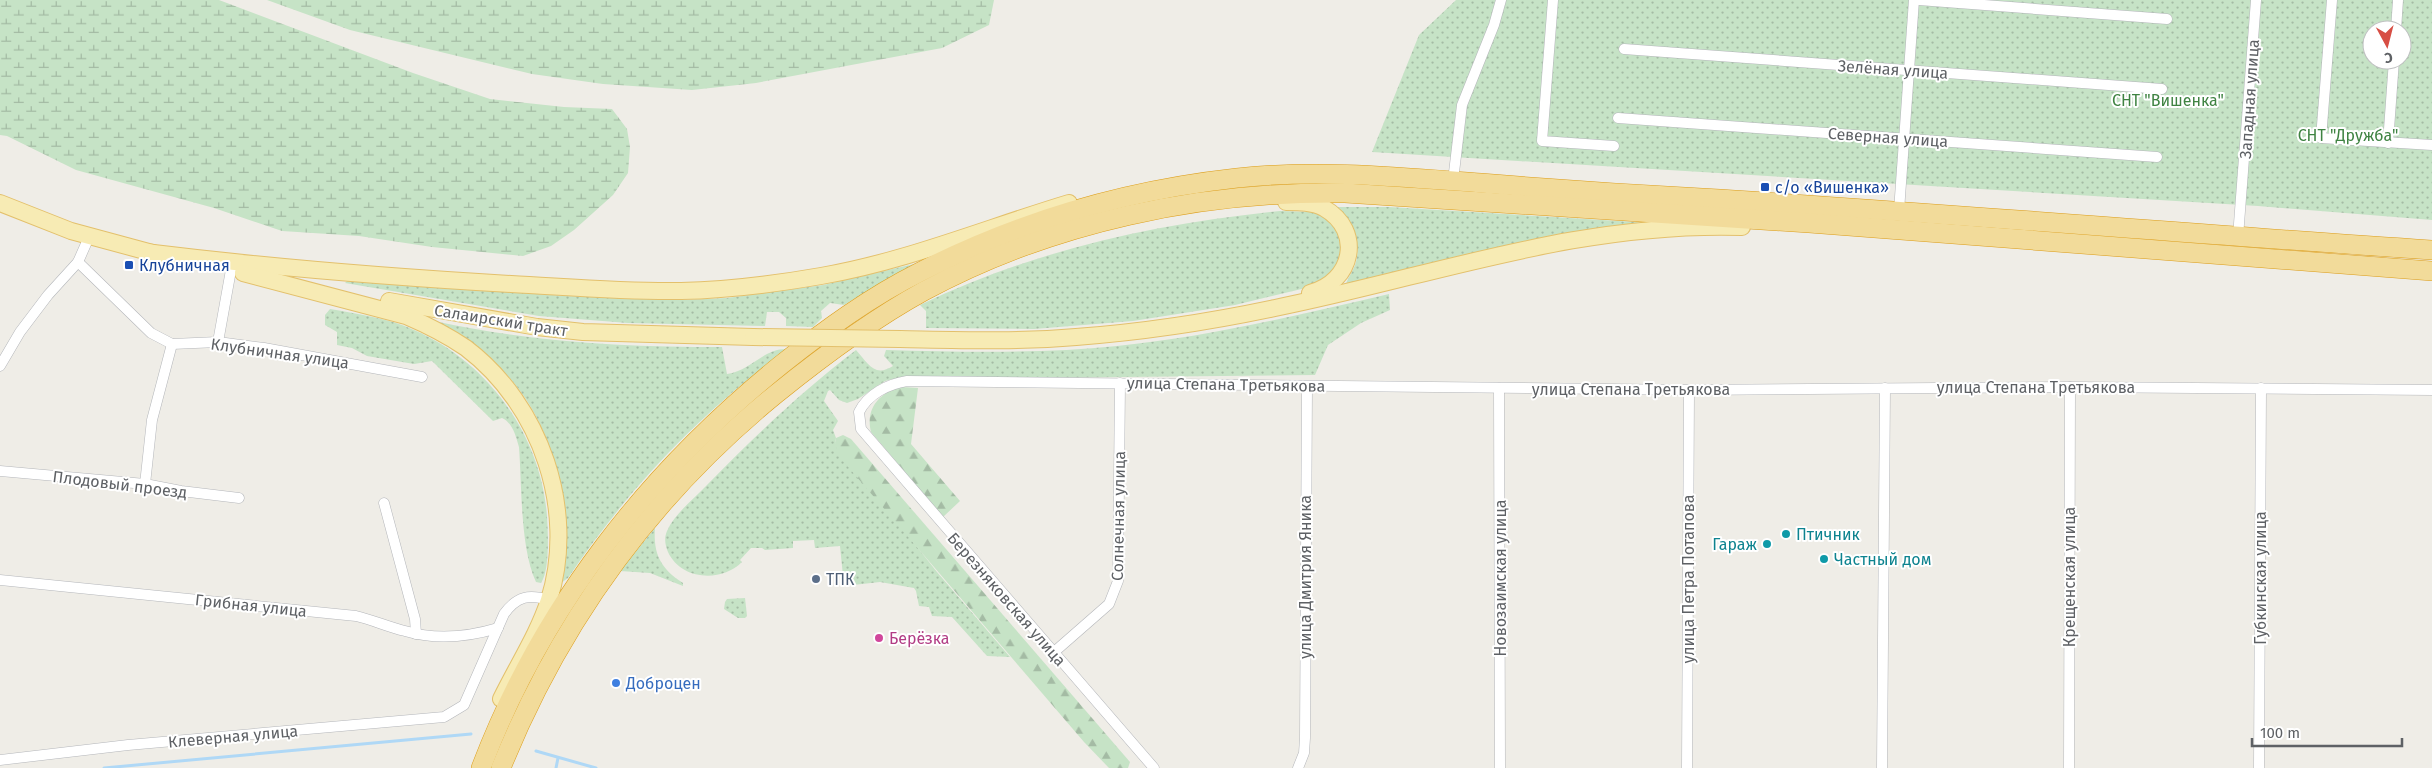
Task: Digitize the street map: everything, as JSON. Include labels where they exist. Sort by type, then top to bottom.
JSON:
[{"type":"highway","points":[[481,768],[504,712],[536,649],[568,595],[605,543],[658,480],[702,435],[741,398],[804,347],[870,300],[916,273],[1000,236],[1045,219],[1173,187],[1240,178],[1313,174],[1453,181],[1899,211],[2432,250]]},
{"type":"highway","points":[[501,768],[540,681],[585,604],[621,553],[702,460],[754,412],[853,334],[926,290],[1023,247],[1087,227],[1176,206],[1243,196],[1304,193],[1426,197],[2432,271]]},
{"type":"highway","points":[[2313,262],[2314,242]]},
{"type":"main road","points":[[145,252],[266,267],[451,280],[627,290],[728,288],[771,284],[862,268],[902,258],[1069,203],[1132,187],[1190,180],[1240,178]]},
{"type":"main road","points":[[0,203],[90,237],[145,252],[231,270],[406,316],[460,345],[499,379],[513,396],[534,431],[551,479],[558,534],[556,569],[549,600],[501,699],[472,768]]},
{"type":"main road","points":[[1023,247],[1177,214],[1242,205],[1308,203],[1324,208],[1339,221],[1348,238],[1349,256],[1344,271],[1328,286],[1318,291],[1200,322]]},
{"type":"main road","points":[[1200,322],[1316,300],[1512,251],[1640,230],[1712,226],[1814,232],[1949,234]]},
{"type":"main road","name":"Салаирский тракт","points":[[251,275],[537,327],[631,335],[900,339],[1074,338],[1200,322]]},
{"type":"street","points":[[1453,181],[1462,105],[1494,25],[1501,0]]},
{"type":"street","points":[[1553,0],[1542,141],[1614,146]]},
{"type":"street","points":[[1899,211],[1914,0]]},
{"type":"street","points":[[1919,0],[2167,19]]},
{"type":"street","name":"Западная улица","points":[[2238,237],[2256,0]]},
{"type":"street","points":[[2332,0],[2321,138],[2432,145]]},
{"type":"street","points":[[2397,20],[2398,0]]},
{"type":"street","name":"Зелёная улица","points":[[1624,49],[2162,89]]},
{"type":"street","points":[[2388,142],[2393,70]]},
{"type":"street","name":"Северная улица","points":[[1618,118],[2157,157]]},
{"type":"street","points":[[0,366],[20,332],[48,295],[78,262],[90,237]]},
{"type":"street","points":[[78,262],[151,332],[172,344],[152,420],[145,484]]},
{"type":"street","points":[[218,342],[231,270]]},
{"type":"street","name":"Клубничная улица","points":[[172,344],[218,342],[321,358],[422,377]]},
{"type":"street","name":"улица Степана Третьякова","points":[[860,429],[858,420],[863,405],[883,388],[900,382],[1689,390],[2070,386],[2432,390]]},
{"type":"street","name":"Солнечная улица","points":[[1053,653],[1109,604],[1118,581],[1120,383]]},
{"type":"street","name":"улица Дмитрия Яника","points":[[1298,768],[1304,753],[1305,738],[1307,386]]},
{"type":"street","name":"Крещенская улица","points":[[2069,768],[2070,386]]},
{"type":"street","name":"Новозаимская улица","points":[[1499,388],[1500,768]]},
{"type":"street","points":[[1882,768],[1885,388]]},
{"type":"street","name":"Губкинская улица","points":[[2258,768],[2261,388]]},
{"type":"street","name":"улица Петра Потапова","points":[[1687,768],[1689,390]]},
{"type":"street","name":"Березняковская улица","points":[[860,429],[1154,768]]},
{"type":"street","name":"Плодовый проезд","points":[[0,471],[145,484],[239,498]]},
{"type":"street","points":[[384,503],[415,619],[416,634]]},
{"type":"street","name":"Грибная улица","points":[[0,580],[356,616],[416,634],[462,635],[482,633],[498,628]]},
{"type":"street","points":[[498,628],[504,614],[516,600],[532,596],[549,600]]},
{"type":"street","name":"Клеверная улица","points":[[0,760],[128,745],[444,717],[464,705],[498,628]]},
{"type":"green space","points":[[0,0],[219,0],[413,73],[490,99],[564,107],[612,109],[627,129],[630,147],[628,173],[613,195],[574,230],[551,246],[523,256],[432,247],[359,236],[282,231],[214,208],[76,170],[7,136],[0,135]]},
{"type":"green space","points":[[267,0],[994,0],[989,25],[942,48],[756,83],[692,90],[603,84],[532,74],[350,30]]},
{"type":"green space","name":"СНТ \"Вишенка\"","points":[[1456,0],[2432,0],[2432,220],[2258,206],[1372,152],[1419,35]]},
{"type":"green space","points":[[1338,207],[1389,207],[1651,223],[1346,284],[1356,262],[1357,246],[1356,239]]},
{"type":"green space","points":[[1280,211],[1315,212],[1328,218],[1340,236],[1342,252],[1336,269],[1310,287],[1235,305],[1133,321],[1034,329],[926,328],[926,311],[920,305],[1007,269],[1096,242],[1141,232],[1187,223]]},
{"type":"green space","points":[[914,264],[844,305],[830,303],[821,311],[822,318],[813,327],[786,326],[786,318],[779,312],[767,312],[765,326],[628,323],[539,316],[345,283],[348,280],[566,296],[680,300],[727,298],[823,285]]},
{"type":"green space","points":[[1389,294],[1390,310],[1361,323],[1328,345],[1315,375],[1024,378],[906,376],[885,381],[858,399],[847,403],[839,400],[830,390],[828,391],[824,401],[838,421],[833,430],[836,438],[835,443],[937,572],[1010,657],[987,656],[952,617],[932,616],[929,607],[919,606],[914,588],[880,582],[844,586],[840,546],[815,548],[814,540],[793,541],[793,548],[765,550],[762,548],[751,548],[740,560],[742,562],[733,569],[713,575],[692,573],[682,568],[668,552],[665,539],[667,531],[670,524],[685,506],[779,415],[856,350],[868,364],[876,370],[881,370],[893,366],[884,356],[886,350],[973,352],[1088,349],[1117,346],[1219,331]]},
{"type":"green space","points":[[330,309],[394,322],[441,344],[465,361],[487,382],[506,405],[522,430],[534,457],[543,486],[548,541],[546,569],[541,583],[536,582],[527,552],[524,535],[519,447],[514,431],[509,423],[502,418],[493,421],[432,361],[414,364],[367,356],[352,348],[337,345],[337,332],[325,325],[325,315]]},
{"type":"green space","points":[[434,321],[506,334],[577,342],[649,346],[722,347],[727,374],[743,369],[770,352],[786,349],[723,400],[667,454],[616,513],[568,578],[561,583],[566,534],[561,485],[546,437],[535,414],[522,393],[488,357]]},
{"type":"green space","points":[[902,387],[918,388],[911,444],[960,501],[943,517],[871,432],[870,416],[876,402],[887,393]]},
{"type":"green space","points":[[843,435],[851,439],[1130,762],[1128,768],[1109,768],[1084,742],[838,455],[835,443],[836,438]]},
{"type":"green space","points":[[655,528],[655,546],[660,560],[675,578],[683,583],[683,586],[650,573],[620,571]]},
{"type":"green space","points":[[745,598],[747,616],[745,618],[738,618],[724,609],[727,599]]},
{"type":"waterway","points":[[104,768],[471,734]]},
{"type":"waterway","points":[[536,751],[596,768]]},
{"type":"waterway","points":[[556,768],[558,758]]},
{"type":"place","name":"с/о «Вишенка»","points":[[1765,187]]},
{"type":"place","name":"Клубничная","points":[[129,265]]},
{"type":"place","name":"Птичник","points":[[1786,534]]},
{"type":"place","name":"Гараж","points":[[1767,544]]},
{"type":"place","name":"Частный дом","points":[[1824,559]]},
{"type":"place","name":"ТПК","points":[[816,579]]},
{"type":"place","name":"Берёзка","points":[[879,638]]},
{"type":"place","name":"Доброцен","points":[[616,683]]},
{"type":"park label","name":"СНТ \"Дружба\"","points":[[2348,135]]}]
